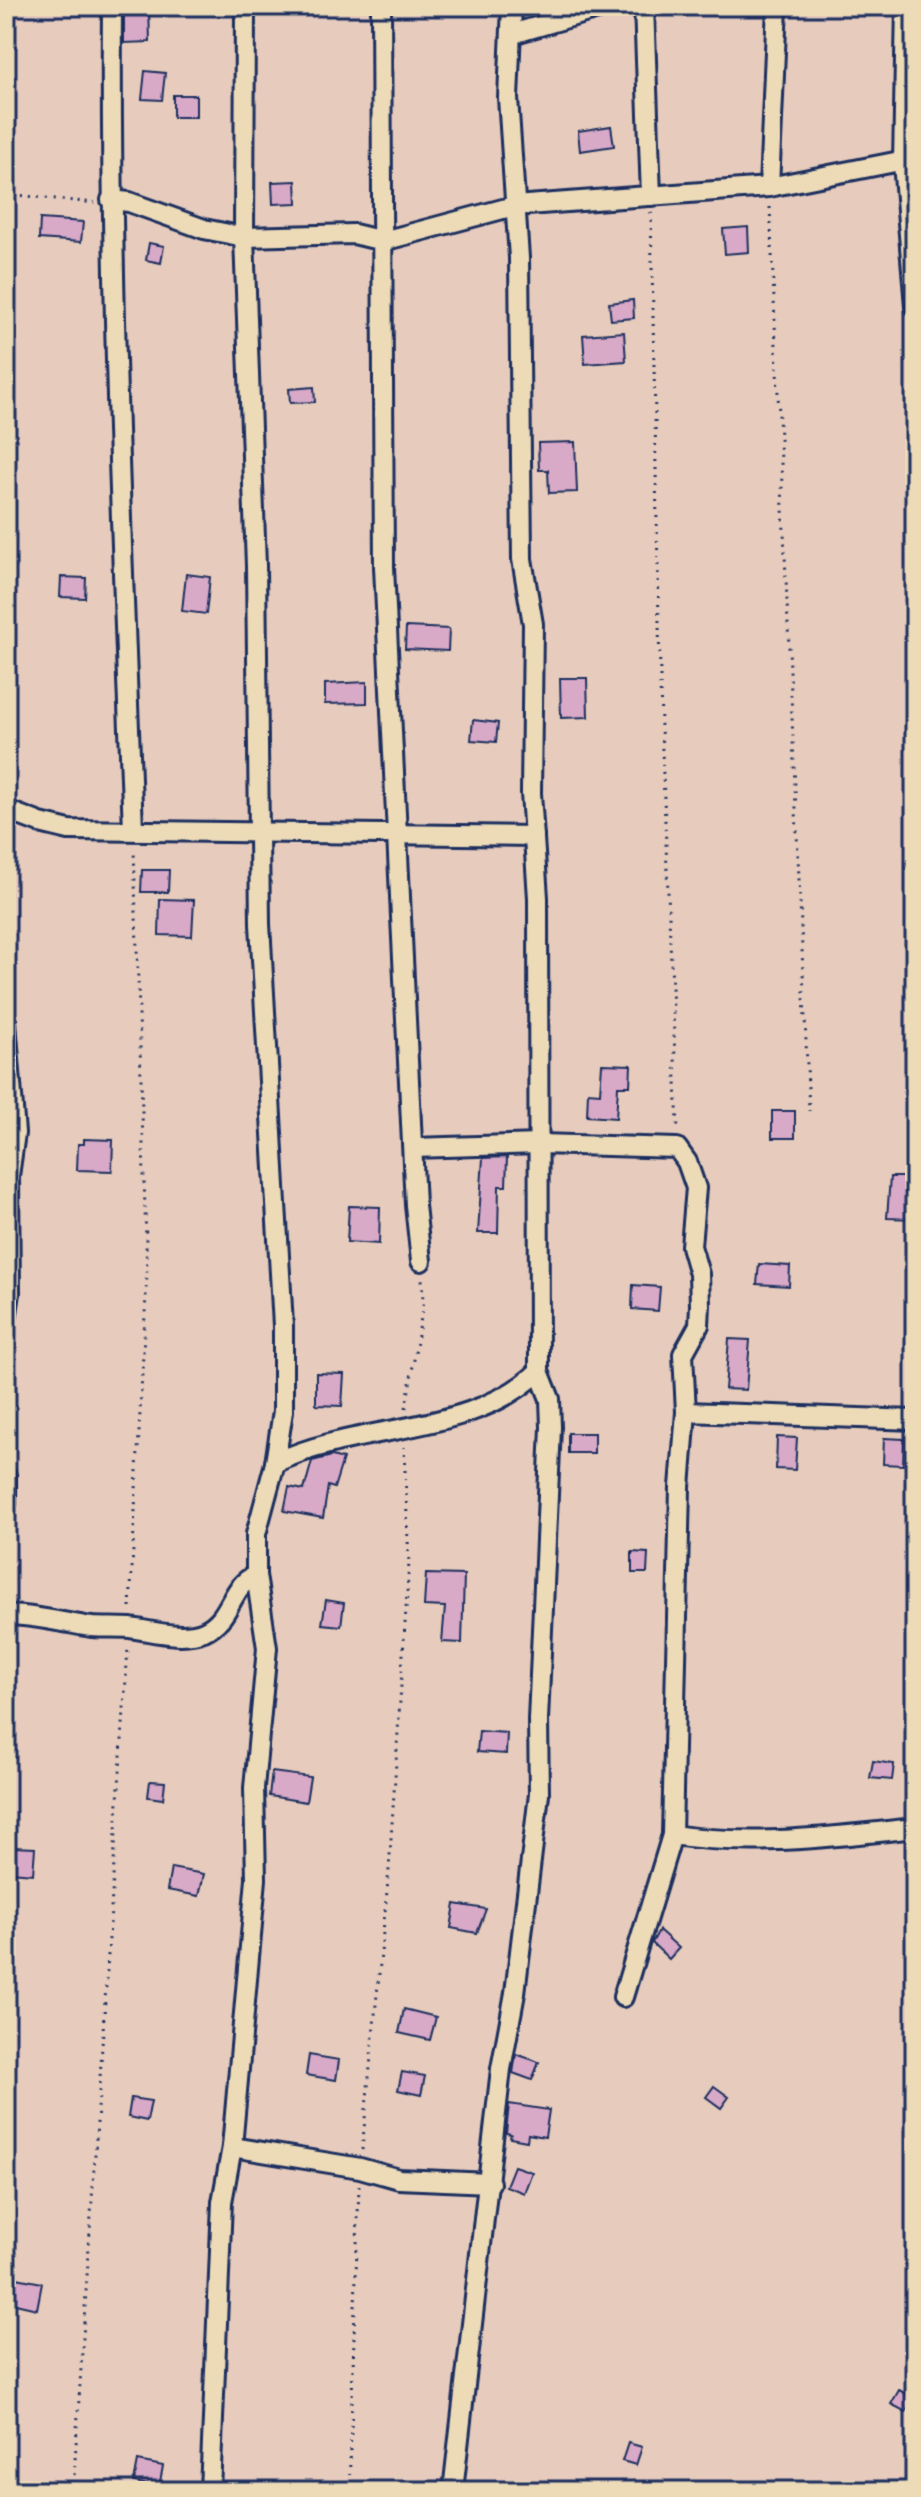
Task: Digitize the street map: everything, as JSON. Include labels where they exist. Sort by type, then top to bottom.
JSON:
[{"type":"street","points":[[112,6],[111,200],[133,829]]},
{"type":"street","points":[[210,2491],[222,2202],[232,2147],[256,1879],[254,1788],[267,1648],[256,1575],[256,1534],[275,1463],[283,1411],[283,1326],[266,1054],[259,835],[256,566],[244,237],[245,6]]},
{"type":"street","points":[[381,6],[384,567],[421,1261]]},
{"type":"street","points":[[453,2491],[501,2069],[515,1993],[539,1794],[551,1427],[550,1399],[539,1371],[540,1144],[531,793],[533,624],[522,559],[519,258],[508,98],[512,6]]},
{"type":"street","points":[[512,34],[608,6]]},
{"type":"street","points":[[644,6],[651,196]]},
{"type":"street","points":[[769,187],[777,6]]},
{"type":"street","points":[[906,6],[910,25],[909,160],[915,306]]},
{"type":"street","points":[[111,200],[129,202],[204,229],[244,237],[354,234],[383,241],[514,206],[769,187],[909,160]]},
{"type":"street","points":[[6,810],[69,830],[133,829],[259,835],[396,832],[534,836]]},
{"type":"street","points":[[6,1022],[15,1133],[9,1176],[10,1293],[6,1320]]},
{"type":"street","points":[[413,1148],[540,1144],[677,1148],[687,1162],[696,1188],[691,1246],[699,1274],[700,1305],[699,1325],[683,1354],[686,1412],[680,1487],[672,1835],[623,1997]]},
{"type":"street","points":[[275,1463],[301,1450],[340,1439],[484,1407],[524,1386],[539,1371]]},
{"type":"street","points":[[686,1412],[915,1420]]},
{"type":"street","points":[[6,1476],[6,1503]]},
{"type":"street","points":[[6,1615],[97,1628],[177,1634],[201,1632],[220,1621],[235,1599],[236,1589],[244,1580],[256,1575]]},
{"type":"street","points":[[672,1835],[722,1842],[792,1842],[915,1828]]},
{"type":"street","points":[[232,2147],[360,2168],[399,2179],[430,2183],[490,2183]]},
{"type":"path","points":[[769,187],[809,1111]]},
{"type":"path","points":[[6,194],[85,205],[111,200]]},
{"type":"path","points":[[651,196],[661,727],[677,1148]]},
{"type":"path","points":[[73,2491],[129,1628],[147,1275],[133,829]]},
{"type":"path","points":[[349,2491],[360,2168],[388,1885],[409,1562],[403,1427],[423,1305],[421,1261]]},
{"type":"building","points":[[124,6],[149,6],[150,42],[124,43]]},
{"type":"building","points":[[145,71],[165,73],[162,100],[142,99]]},
{"type":"building","points":[[173,95],[196,95],[196,117],[173,117]]},
{"type":"building","points":[[611,126],[614,146],[580,151],[578,131]]},
{"type":"building","points":[[296,181],[297,203],[273,204],[272,182]]},
{"type":"building","points":[[40,219],[83,222],[81,242],[39,239]]},
{"type":"building","points":[[748,227],[749,252],[725,254],[723,229]]},
{"type":"building","points":[[149,243],[164,246],[161,263],[146,260]]},
{"type":"building","points":[[633,300],[634,318],[611,320],[609,303]]},
{"type":"building","points":[[624,332],[626,361],[585,364],[583,335]]},
{"type":"building","points":[[314,387],[315,402],[290,403],[289,389]]},
{"type":"building","points":[[575,442],[577,492],[549,493],[548,470],[539,470],[538,443]]},
{"type":"building","points":[[186,574],[210,577],[206,614],[182,611]]},
{"type":"building","points":[[61,577],[86,578],[85,598],[60,597]]},
{"type":"building","points":[[406,627],[449,629],[448,651],[405,649]]},
{"type":"building","points":[[560,678],[587,678],[588,717],[561,718]]},
{"type":"building","points":[[367,682],[367,703],[325,704],[325,684]]},
{"type":"building","points":[[473,720],[498,723],[496,742],[471,740]]},
{"type":"building","points":[[142,870],[169,870],[168,892],[141,892]]},
{"type":"building","points":[[160,899],[194,900],[192,936],[159,935]]},
{"type":"building","points":[[602,1064],[631,1065],[630,1086],[618,1086],[616,1118],[587,1116],[588,1092],[600,1093]]},
{"type":"building","points":[[772,1111],[795,1111],[795,1138],[772,1138]]},
{"type":"building","points":[[84,1139],[113,1140],[112,1171],[77,1170],[78,1144],[84,1144]]},
{"type":"building","points":[[507,1157],[506,1186],[499,1186],[498,1233],[478,1233],[483,1158]]},
{"type":"building","points":[[890,1177],[915,1177],[915,1219],[887,1218]]},
{"type":"building","points":[[349,1206],[380,1207],[379,1244],[347,1242]]},
{"type":"building","points":[[759,1264],[790,1266],[789,1286],[757,1284]]},
{"type":"building","points":[[633,1285],[660,1287],[658,1311],[632,1309]]},
{"type":"building","points":[[729,1339],[750,1340],[746,1390],[725,1389]]},
{"type":"building","points":[[316,1373],[344,1374],[342,1406],[316,1405]]},
{"type":"building","points":[[568,1433],[594,1433],[594,1453],[568,1453]]},
{"type":"building","points":[[777,1437],[797,1438],[795,1470],[776,1469]]},
{"type":"building","points":[[884,1438],[904,1439],[903,1465],[883,1464]]},
{"type":"building","points":[[332,1456],[343,1459],[334,1488],[328,1486],[323,1518],[284,1511],[289,1487],[304,1490],[312,1461]]},
{"type":"building","points":[[632,1552],[648,1553],[647,1573],[632,1573]]},
{"type":"building","points":[[426,1574],[464,1575],[462,1643],[442,1642],[445,1607],[424,1606]]},
{"type":"building","points":[[326,1600],[344,1603],[341,1626],[322,1624]]},
{"type":"building","points":[[479,1731],[507,1733],[506,1754],[477,1752]]},
{"type":"building","points":[[873,1761],[894,1764],[892,1780],[870,1778]]},
{"type":"building","points":[[272,1772],[310,1777],[306,1802],[269,1796]]},
{"type":"building","points":[[150,1781],[165,1782],[163,1799],[148,1797]]},
{"type":"building","points":[[14,1847],[35,1848],[33,1874],[11,1872]]},
{"type":"building","points":[[171,1868],[204,1874],[199,1896],[167,1890]]},
{"type":"building","points":[[455,1904],[486,1909],[477,1933],[451,1928]]},
{"type":"building","points":[[659,1930],[679,1948],[669,1959],[652,1943]]},
{"type":"building","points":[[404,2009],[436,2017],[430,2040],[399,2033]]},
{"type":"building","points":[[516,2054],[539,2062],[532,2080],[513,2073]]},
{"type":"building","points":[[309,2055],[339,2060],[336,2080],[306,2075]]},
{"type":"building","points":[[402,2072],[425,2076],[421,2095],[398,2090]]},
{"type":"building","points":[[714,2086],[729,2097],[721,2108],[706,2097]]},
{"type":"building","points":[[131,2098],[151,2101],[147,2121],[128,2117]]},
{"type":"building","points":[[509,2104],[549,2110],[545,2137],[528,2134],[527,2141],[510,2138],[511,2134],[506,2133]]},
{"type":"building","points":[[514,2166],[532,2172],[524,2193],[506,2186]]},
{"type":"building","points":[[17,2278],[42,2283],[37,2309],[11,2303]]},
{"type":"building","points":[[899,2390],[914,2398],[906,2412],[891,2404]]},
{"type":"building","points":[[628,2443],[642,2447],[636,2465],[622,2461]]},
{"type":"building","points":[[138,2461],[163,2466],[159,2487],[134,2482]]}]
